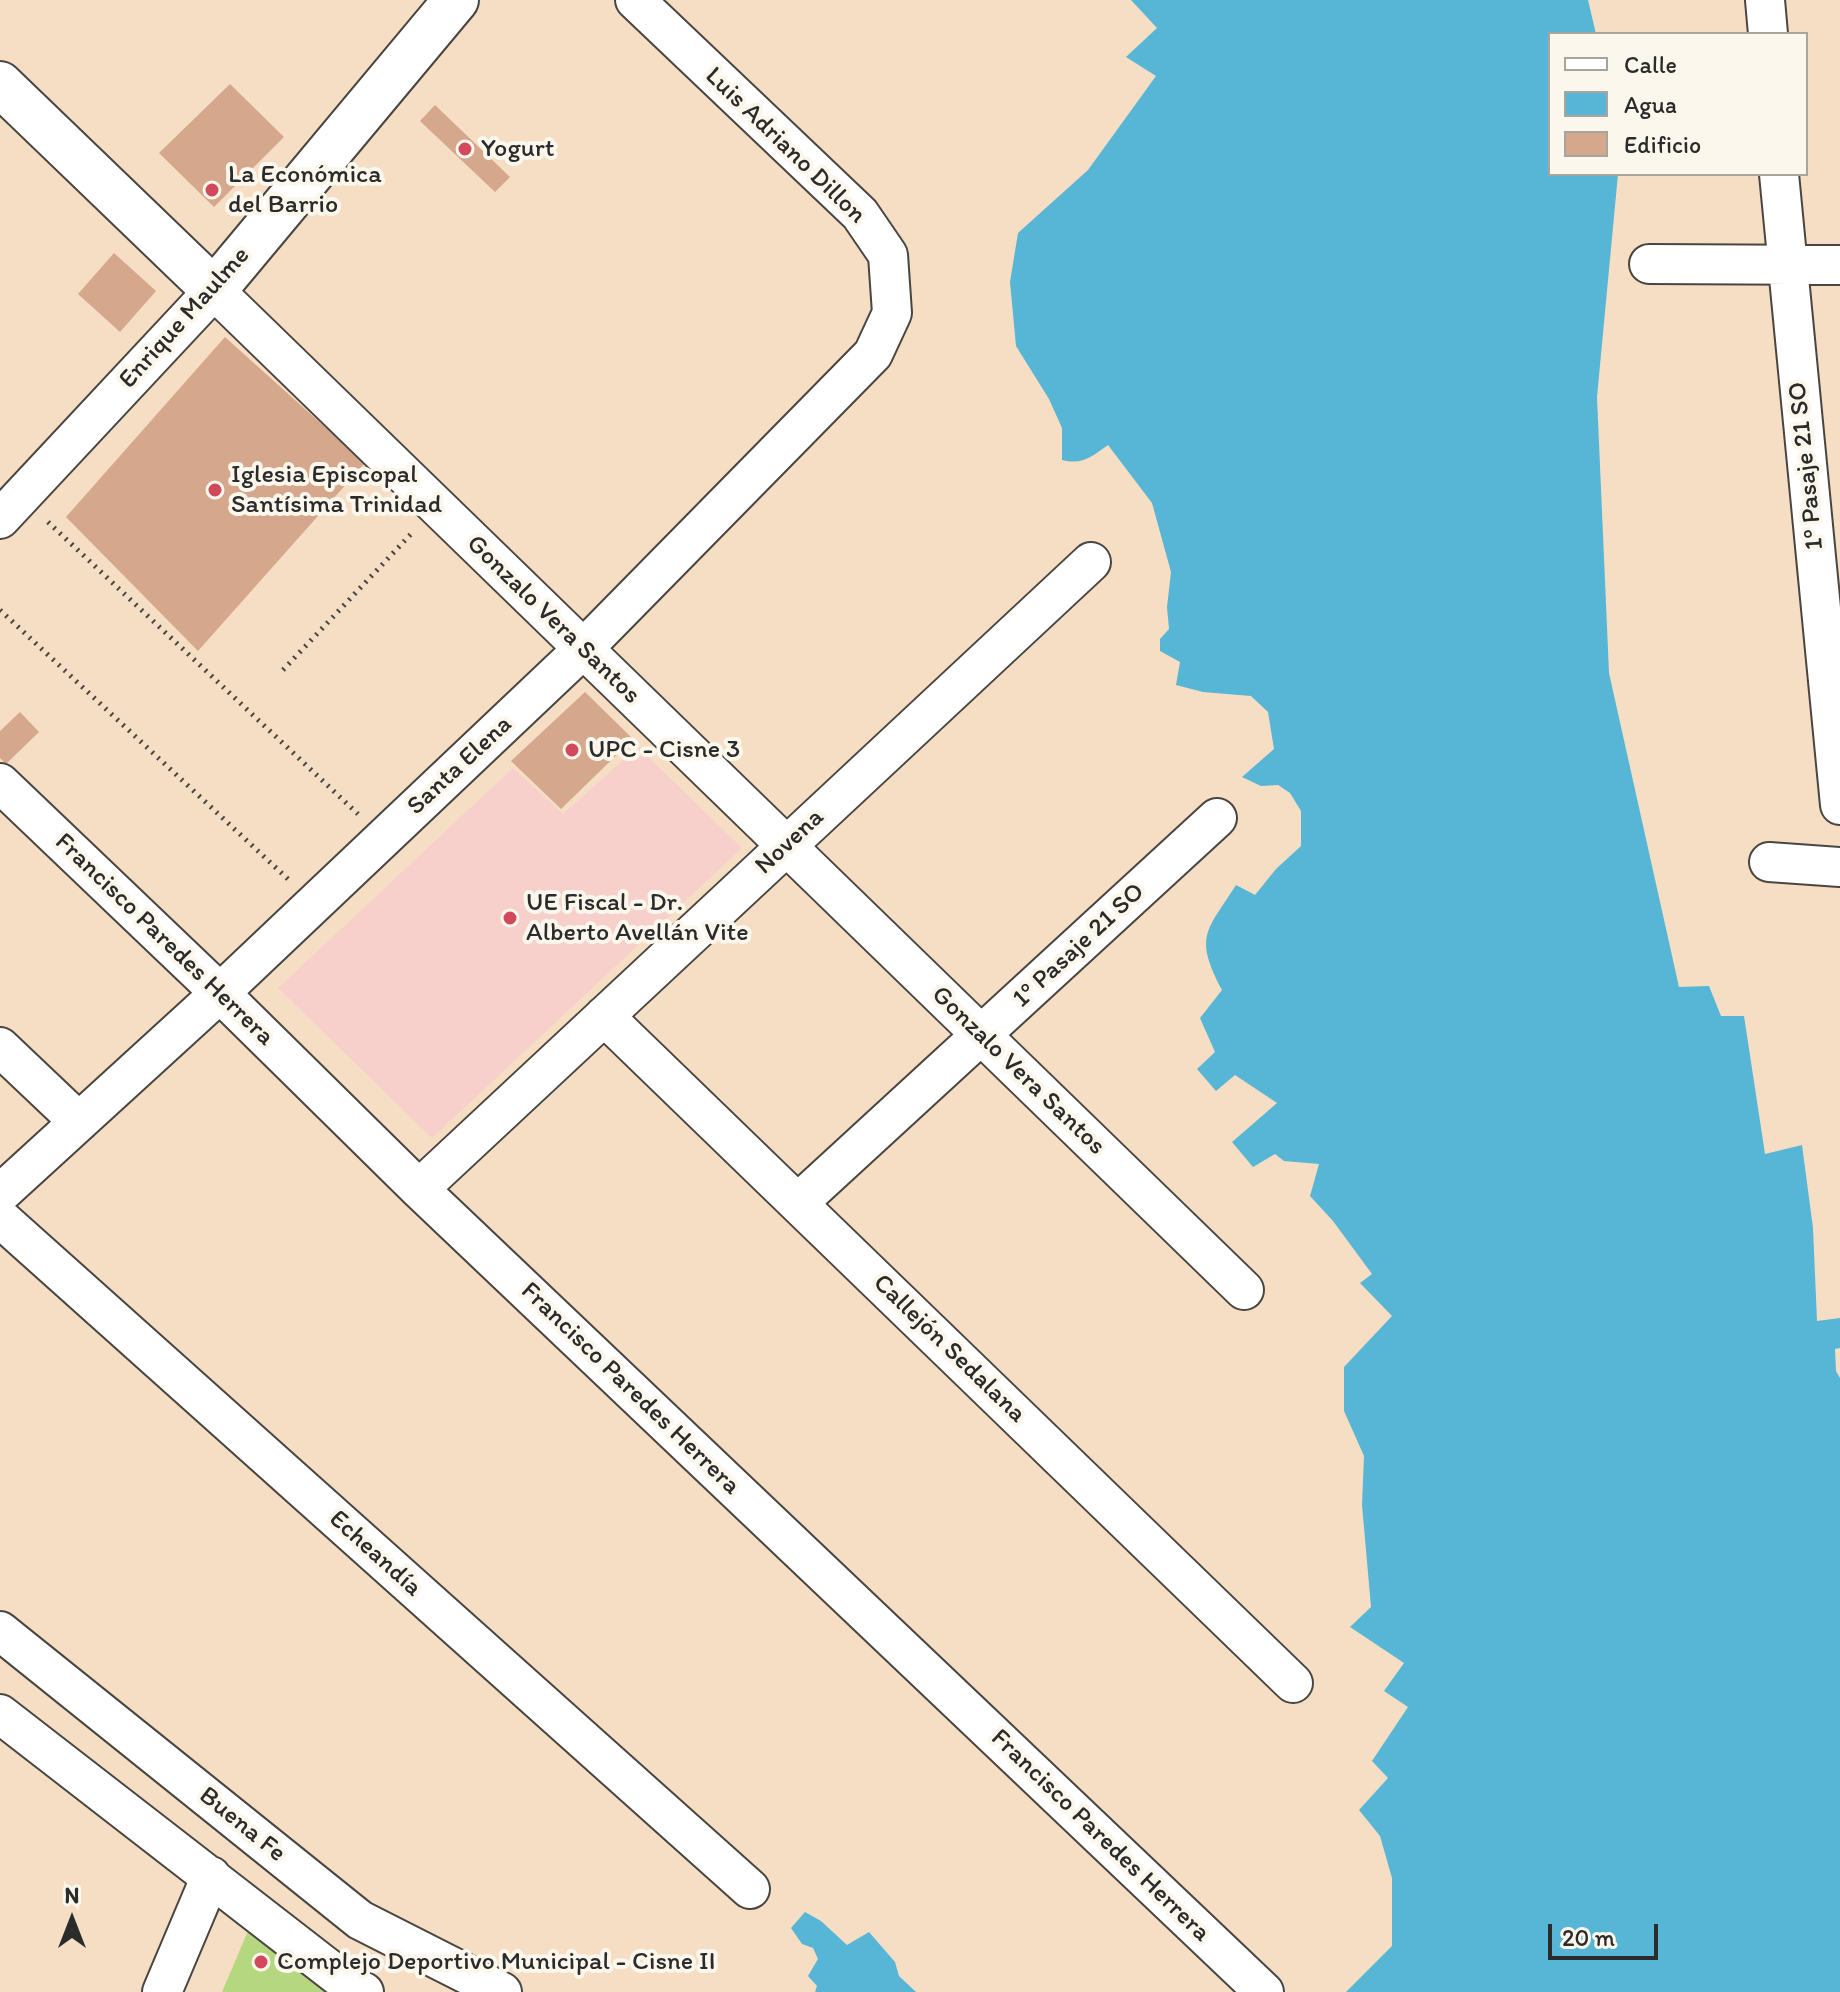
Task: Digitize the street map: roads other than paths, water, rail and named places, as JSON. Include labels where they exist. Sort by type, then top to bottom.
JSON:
[{"type":"street","name":"Enrique Maulme","points":[[10,508],[214,290],[456,0]]},
{"type":"street","name":"Luis Adriano Dillon","points":[[635,0],[860,214],[888,255],[892,313]]},
{"type":"street","points":[[1765,0],[1768,32]]},
{"type":"street","name":"Gonzalo Vera Santos","points":[[0,84],[1244,1290]]},
{"type":"street","name":"1º Pasaje 21 SO","points":[[1779,176],[1840,805]]},
{"type":"street","points":[[1649,264],[1840,265]]},
{"type":"street","name":"Santa Elena","points":[[0,1194],[220,993],[583,649],[873,354],[892,313]]},
{"type":"street","name":"Novena","points":[[419,1189],[1091,562]]},
{"type":"street","name":"Francisco Paredes Herrera","points":[[0,783],[419,1189],[1264,1992]]},
{"type":"street","name":"1º Pasaje 21 SO","points":[[798,1203],[1217,818]]},
{"type":"street","points":[[1769,862],[1840,867]]},
{"type":"street","name":"Callejón Sedalana","points":[[604,1016],[1293,1683]]},
{"type":"street","points":[[0,1047],[79,1122]]},
{"type":"street","name":"Echeandía","points":[[0,1218],[750,1889]]},
{"type":"street","name":"Buena Fe","points":[[0,1631],[360,1920],[502,1992]]},
{"type":"street","points":[[0,1714],[347,1983],[364,1992]]},
{"type":"street","points":[[162,1992],[211,1876]]},
{"type":"water","points":[[1131,0],[1588,0],[1596,32],[1548,32],[1548,176],[1618,176],[1597,397],[1609,673],[1679,987],[1709,986],[1721,1016],[1744,1016],[1765,1154],[1802,1145],[1813,1228],[1817,1321],[1840,1318],[1840,1348],[1835,1349],[1836,1371],[1840,1378],[1840,1992],[1346,1992],[1392,1946],[1392,1878],[1380,1836],[1359,1810],[1388,1778],[1372,1761],[1408,1707],[1384,1691],[1404,1663],[1350,1627],[1371,1607],[1362,1505],[1364,1456],[1344,1411],[1344,1367],[1392,1316],[1360,1283],[1372,1274],[1333,1221],[1310,1196],[1319,1164],[1284,1161],[1275,1154],[1253,1167],[1232,1142],[1277,1103],[1235,1075],[1216,1091],[1197,1069],[1215,1052],[1200,1018],[1222,990],[1208,957],[1206,945],[1211,925],[1236,885],[1255,895],[1276,869],[1301,846],[1301,811],[1290,793],[1278,785],[1261,786],[1242,777],[1274,749],[1268,712],[1251,696],[1203,692],[1176,685],[1180,662],[1160,651],[1160,639],[1169,629],[1167,607],[1171,572],[1152,503],[1108,445],[1081,461],[1062,460],[1062,428],[1049,399],[1016,346],[1010,282],[1018,233],[1088,170],[1156,76],[1126,57],[1157,28]]},
{"type":"water","points":[[805,1912],[821,1921],[847,1945],[869,1932],[895,1962],[899,1976],[916,1992],[815,1992],[817,1986],[808,1976],[818,1959],[813,1948],[802,1944],[791,1928]]},
{"type":"place","name":"Yogurt","points":[[465,149]]},
{"type":"place","name":"La Económica del Barrio","points":[[212,190]]},
{"type":"place","name":"Iglesia Episcopal Santísima Trinidad","points":[[215,490]]},
{"type":"place","name":"UPC - Cisne 3","points":[[572,750]]},
{"type":"place","name":"UE Fiscal - Dr. Alberto Avellán Vite","points":[[510,918]]},
{"type":"place","name":"Complejo Deportivo Municipal - Cisne II","points":[[261,1962]]}]
